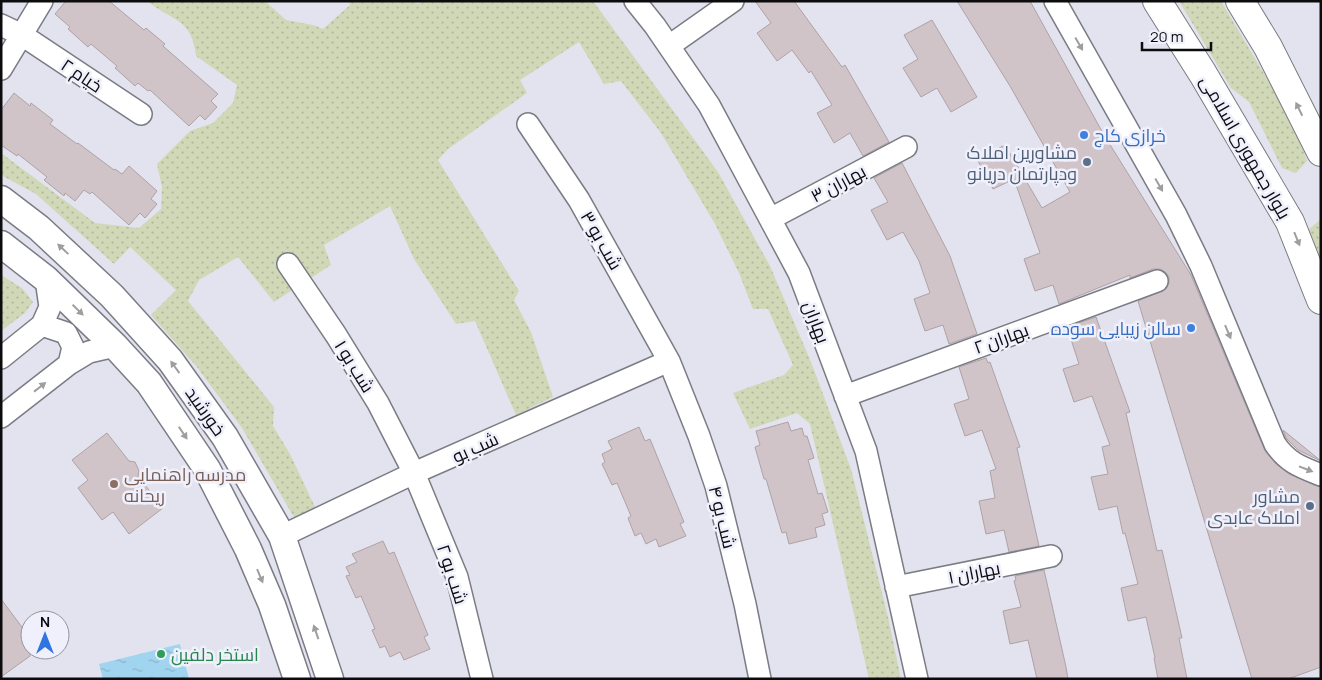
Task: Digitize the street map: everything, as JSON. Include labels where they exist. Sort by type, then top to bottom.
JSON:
[{"type":"main road","name":"بلوار جمهوری اسلامی","points":[[1157,1],[1203,74],[1290,222],[1321,300]]},
{"type":"main road","points":[[1240,1],[1268,47],[1321,152]]},
{"type":"street","points":[[1,69],[42,1]]},
{"type":"street","name":"بهاران","points":[[635,1],[655,26],[709,105],[799,273],[866,451],[917,679]]},
{"type":"street","points":[[669,46],[733,1]]},
{"type":"street","points":[[1055,1],[1176,215],[1201,266],[1275,444],[1283,456],[1297,466],[1321,475]]},
{"type":"street","name":"خیام ۲","points":[[1,25],[22,35],[141,114]]},
{"type":"street","name":"شب بو ۳","points":[[528,124],[579,200],[669,361]]},
{"type":"street","name":"بهاران ۳","points":[[770,219],[906,147]]},
{"type":"street","name":"خورشید","points":[[1,199],[40,228],[112,296],[170,360],[225,437],[282,536],[330,679]]},
{"type":"street","name":"خورشید","points":[[1,244],[46,279],[115,346],[149,383],[207,469],[248,549],[272,605],[298,679]]},
{"type":"street","name":"شب بو ۱","points":[[288,264],[336,335],[378,403],[414,473]]},
{"type":"street","points":[[1,358],[42,325],[50,307],[46,279]]},
{"type":"street","name":"بهاران ۲","points":[[845,396],[1157,281]]},
{"type":"street","points":[[42,325],[66,333],[73,347],[69,364]]},
{"type":"street","points":[[1,418],[69,364],[90,352],[115,346]]},
{"type":"street","name":"شب بو","points":[[282,536],[414,473],[669,361]]},
{"type":"street","name":"شب بو ۴","points":[[669,361],[699,436],[716,486],[745,604],[760,679]]},
{"type":"street","name":"شب بو ۲","points":[[414,473],[457,577],[482,679]]},
{"type":"street","name":"بهاران ۱","points":[[896,587],[1051,556]]},
{"type":"green space","points":[[147,1],[265,1],[286,20],[313,25],[323,29],[350,5],[349,1],[414,1],[418,4],[422,1],[593,1],[718,172],[770,266],[811,362],[851,469],[888,617],[901,679],[869,679],[810,424],[797,413],[750,429],[733,393],[784,375],[793,365],[768,309],[753,309],[739,273],[715,224],[661,133],[621,81],[604,84],[579,42],[520,80],[527,93],[448,149],[438,160],[519,291],[514,300],[531,332],[553,397],[516,415],[475,321],[456,324],[414,259],[390,206],[324,245],[331,265],[274,302],[238,257],[199,280],[188,301],[274,407],[273,426],[290,454],[315,507],[295,519],[242,428],[197,367],[151,315],[176,290],[130,247],[114,264],[36,194],[1,175],[1,153],[95,223],[139,228],[161,209],[162,187],[157,164],[190,131],[213,123],[233,103],[237,85],[196,56],[194,44],[185,27]]},
{"type":"green space","points":[[1179,1],[1221,1],[1295,126],[1307,161],[1296,173],[1282,168],[1249,102],[1231,88]]},
{"type":"green space","points":[[1321,219],[1321,279],[1308,230]]},
{"type":"green space","points":[[1,275],[22,288],[33,302],[25,313],[1,331]]},
{"type":"water","name":"استخر دلفین","points":[[180,644],[189,679],[103,679],[99,664]]},
{"type":"building","points":[[66,1],[109,1],[144,30],[146,28],[165,44],[163,46],[218,94],[211,101],[217,107],[205,120],[200,115],[189,126],[150,90],[148,91],[138,83],[135,86],[115,68],[117,66],[91,44],[88,47],[68,29],[70,27],[55,14]]},
{"type":"building","points":[[755,1],[794,1],[842,67],[845,65],[889,142],[863,156],[850,133],[834,143],[817,113],[832,105],[811,71],[809,73],[792,50],[777,61],[757,33],[771,23]]},
{"type":"building","points":[[957,1],[1030,1],[1104,135],[1191,275],[1265,451],[1276,464],[1289,474],[1321,487],[1321,667],[1288,679],[1252,679],[1138,301],[1166,289],[1169,277],[1160,269],[1153,269],[1130,278],[1130,275],[1059,304],[1053,285],[1035,291],[1024,259],[1040,253],[1014,179],[993,189],[977,159],[1005,145],[1042,208],[1070,192],[1010,86]]},
{"type":"building","points":[[932,20],[977,97],[951,112],[937,88],[921,97],[903,68],[918,59],[904,35]]},
{"type":"building","points":[[14,93],[30,106],[31,103],[53,120],[50,124],[114,170],[122,174],[129,166],[157,191],[151,199],[157,204],[145,218],[140,213],[129,225],[92,192],[90,194],[84,190],[75,201],[65,193],[64,196],[44,180],[47,177],[18,154],[17,156],[1,145],[1,110]]},
{"type":"building","points":[[902,163],[950,256],[977,334],[949,344],[943,325],[925,331],[914,299],[930,293],[919,261],[903,232],[887,240],[871,210],[888,202],[874,178]]},
{"type":"building","points":[[1096,317],[1130,412],[1126,413],[1157,551],[1162,550],[1182,638],[1179,638],[1187,679],[1158,679],[1146,617],[1128,621],[1121,588],[1138,584],[1125,533],[1123,534],[1117,506],[1099,510],[1091,477],[1108,474],[1102,447],[1110,445],[1092,396],[1074,402],[1063,369],[1079,364],[1067,327]]},
{"type":"building","points":[[986,358],[988,363],[990,362],[1020,447],[1017,448],[1039,546],[1009,552],[1004,530],[986,534],[979,501],[995,498],[990,471],[996,469],[982,430],[965,436],[954,404],[969,399],[959,367]]},
{"type":"building","points":[[788,422],[791,431],[802,428],[804,436],[807,436],[814,458],[808,460],[818,494],[822,493],[828,512],[822,514],[825,525],[815,528],[817,537],[789,544],[786,532],[782,533],[755,447],[760,445],[756,431]]},
{"type":"building","points":[[639,427],[645,441],[650,439],[684,522],[680,524],[686,536],[659,547],[656,539],[646,544],[641,533],[635,536],[628,518],[631,516],[617,483],[612,485],[602,464],[605,462],[602,454],[612,449],[608,441]]},
{"type":"building","points":[[1283,430],[1321,461],[1298,450],[1286,438]]},
{"type":"building","name":"مدرسه راهنمایی ریحانه","points":[[107,433],[129,461],[135,462],[139,471],[138,476],[163,508],[129,534],[113,512],[102,520],[78,488],[88,480],[72,460]]},
{"type":"building","points":[[383,541],[389,554],[394,552],[428,635],[424,637],[430,649],[404,660],[400,652],[390,657],[385,646],[380,648],[372,630],[375,629],[361,596],[356,598],[346,576],[350,575],[346,567],[357,562],[352,554]]},
{"type":"building","points":[[1044,570],[1068,679],[1037,679],[1028,640],[1010,644],[1003,611],[1021,607],[1014,581],[1016,580],[1015,576]]},
{"type":"building","points":[[1,599],[20,625],[20,660],[24,660],[1,677]]},
{"type":"place","name":"خرازی کاج","points":[[1084,135]]},
{"type":"place","name":"مشاورین املاک ودپارتمان دریانو","points":[[1087,162]]},
{"type":"place","name":"سالن زیبایی سوده","points":[[1191,328]]},
{"type":"place","name":"مدرسه راهنمایی ریحانه","points":[[114,484]]},
{"type":"place","name":"مشاور املاک عابدی","points":[[1310,506]]},
{"type":"place","name":"استخر دلفین","points":[[161,654]]}]
